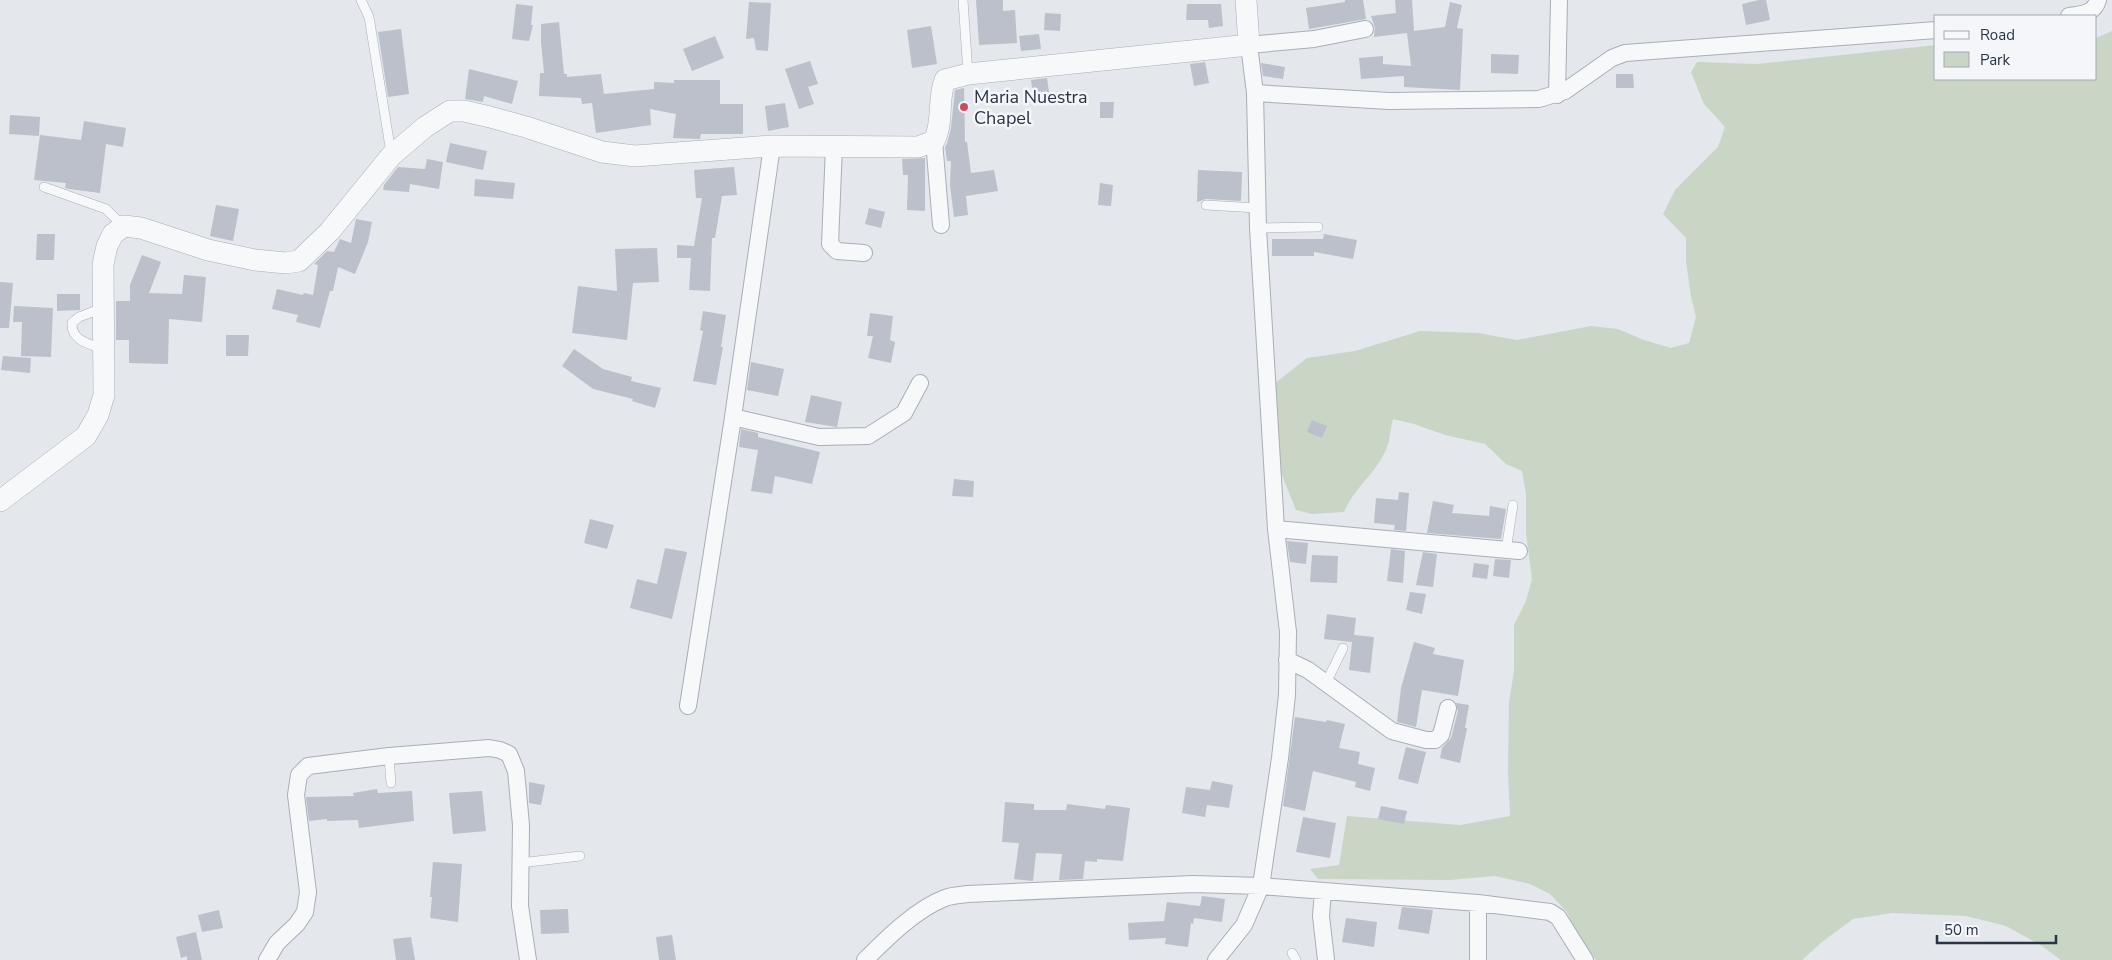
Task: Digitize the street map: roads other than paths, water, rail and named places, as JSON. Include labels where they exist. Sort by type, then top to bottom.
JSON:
[{"type":"street","points":[[1216,960],[1244,925],[1261,886],[1280,758],[1287,695],[1288,632],[1276,529],[1257,208],[1255,93],[1246,0]]},
{"type":"street","points":[[1557,95],[1559,0]]},
{"type":"street","points":[[2075,15],[2086,13],[2096,7],[2098,0]]},
{"type":"street","points":[[941,225],[934,141],[938,133],[942,107],[941,90],[945,80],[968,74],[1314,39],[1365,29]]},
{"type":"street","points":[[1255,93],[1389,101],[1515,101],[1540,99],[1565,91],[1612,58],[1625,52],[1934,30]]},
{"type":"street","points":[[0,501],[86,436],[98,415],[104,395],[103,264],[112,234],[124,226],[140,228],[208,250],[255,260],[286,263],[299,261],[330,231],[391,156],[425,127],[450,111],[464,111],[499,119],[602,152],[635,156],[772,146],[918,147],[934,141]]},
{"type":"street","points":[[688,706],[733,417],[772,146]]},
{"type":"street","points":[[834,146],[830,244],[836,251],[864,253]]},
{"type":"street","points":[[733,417],[819,437],[868,436],[904,413],[920,383]]},
{"type":"street","points":[[1276,529],[1513,550]]},
{"type":"street","points":[[1287,660],[1300,665],[1392,731],[1426,740],[1436,740],[1441,735],[1448,708]]},
{"type":"street","points":[[267,960],[278,943],[297,924],[305,912],[308,892],[296,795],[299,775],[308,766],[390,756],[490,748],[509,754],[516,771],[520,825],[520,906],[528,960]]},
{"type":"street","points":[[865,960],[885,940],[929,906],[947,897],[968,894],[1193,884],[1261,886],[1478,903],[1550,912],[1558,918],[1585,960]]},
{"type":"street","points":[[1322,891],[1321,925],[1326,960]]},
{"type":"street","points":[[1478,903],[1478,960]]},
{"type":"lane","points":[[361,0],[369,17],[391,156]]},
{"type":"lane","points":[[963,0],[968,74]]},
{"type":"lane","points":[[44,187],[106,209],[124,226]]},
{"type":"lane","points":[[1206,204],[1257,208]]},
{"type":"lane","points":[[1258,228],[1318,227]]},
{"type":"lane","points":[[103,308],[79,317],[72,323],[72,330],[79,340],[104,349]]},
{"type":"lane","points":[[1513,505],[1513,550]]},
{"type":"lane","points":[[1326,683],[1343,648]]},
{"type":"lane","points":[[390,756],[390,783]]},
{"type":"lane","points":[[520,863],[580,856]]},
{"type":"place","name":"Maria Nuestra Chapel","points":[[964,107]]}]
